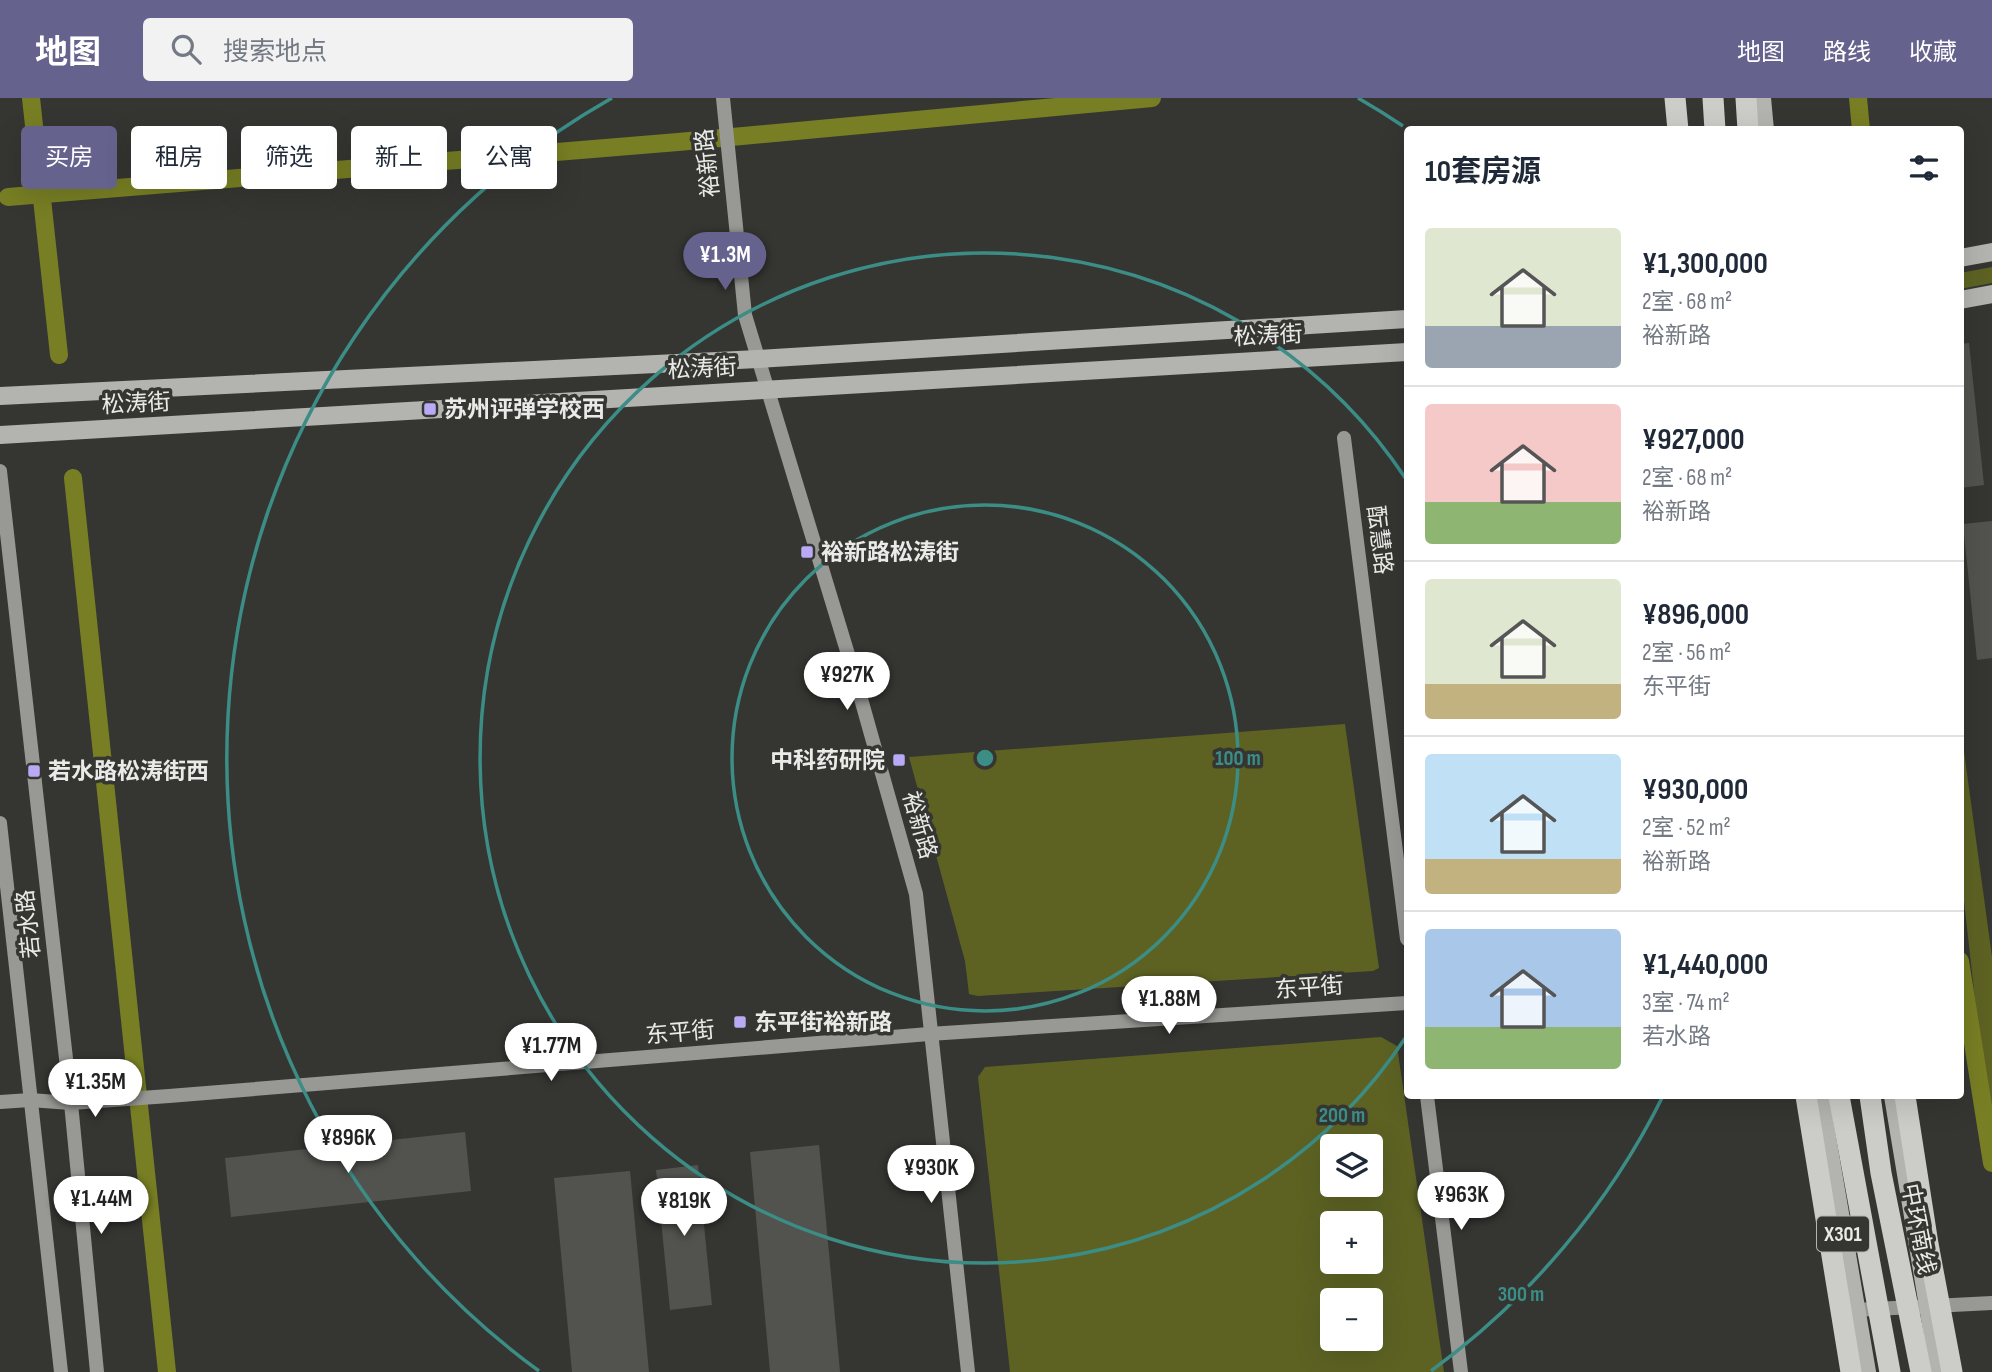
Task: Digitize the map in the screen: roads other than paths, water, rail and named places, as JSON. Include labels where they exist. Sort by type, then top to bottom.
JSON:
[{"type":"highway","points":[[1675,98],[1677,126]]},
{"type":"highway","points":[[1713,98],[1715,126]]},
{"type":"highway","points":[[1746,98],[1748,126]]},
{"type":"highway","points":[[1806,1099],[1852,1372]]},
{"type":"highway","points":[[1840,1099],[1890,1372]]},
{"type":"highway","name":"中环南线","points":[[1870,1099],[1881,1172],[1920,1372]]},
{"type":"highway","points":[[1905,1099],[1927,1244],[1952,1372]]},
{"type":"main road","points":[[1670,98],[1676,126]]},
{"type":"main road","points":[[1762,98],[1765,126]]},
{"type":"main road","points":[[1964,257],[1992,252]]},
{"type":"main road","points":[[1964,299],[1992,294]]},
{"type":"main road","name":"松涛街","points":[[0,396],[758,359],[1404,319]]},
{"type":"main road","name":"松涛街","points":[[0,435],[1404,352]]},
{"type":"main road","name":"X301","points":[[1820,1099],[1867,1372]]},
{"type":"main road","points":[[1893,1099],[1939,1372]]},
{"type":"street","name":"裕新路","points":[[723,98],[745,315],[854,674],[916,894],[929,1034],[968,1372]]},
{"type":"street","name":"酝慧路","points":[[1344,438],[1404,915]]},
{"type":"street","name":"若水路","points":[[0,471],[71,1103],[97,1372]]},
{"type":"street","name":"若水路","points":[[0,823],[61,1372]]},
{"type":"street","name":"东平街","points":[[0,1102],[30,1100],[71,1103],[116,1100],[929,1034],[1404,1003]]},
{"type":"street","points":[[1427,1099],[1461,1372]]},
{"type":"street","points":[[1855,1310],[1926,1304],[1992,1303]]},
{"type":"waterway","points":[[31,98],[59,355]]},
{"type":"waterway","points":[[8,197],[678,142],[1152,98]]},
{"type":"waterway","points":[[1858,98],[1861,126]]},
{"type":"waterway","points":[[73,478],[167,1372]]},
{"type":"waterway","points":[[1964,986],[1992,1163]]},
{"type":"place","name":"苏州评弹学校西","points":[[430,409]]},
{"type":"place","name":"裕新路松涛街","points":[[807,552]]},
{"type":"place","name":"中科药研院","points":[[899,760]]},
{"type":"place","name":"若水路松涛街西","points":[[34,771]]},
{"type":"place","name":"东平街裕新路","points":[[740,1022]]}]
